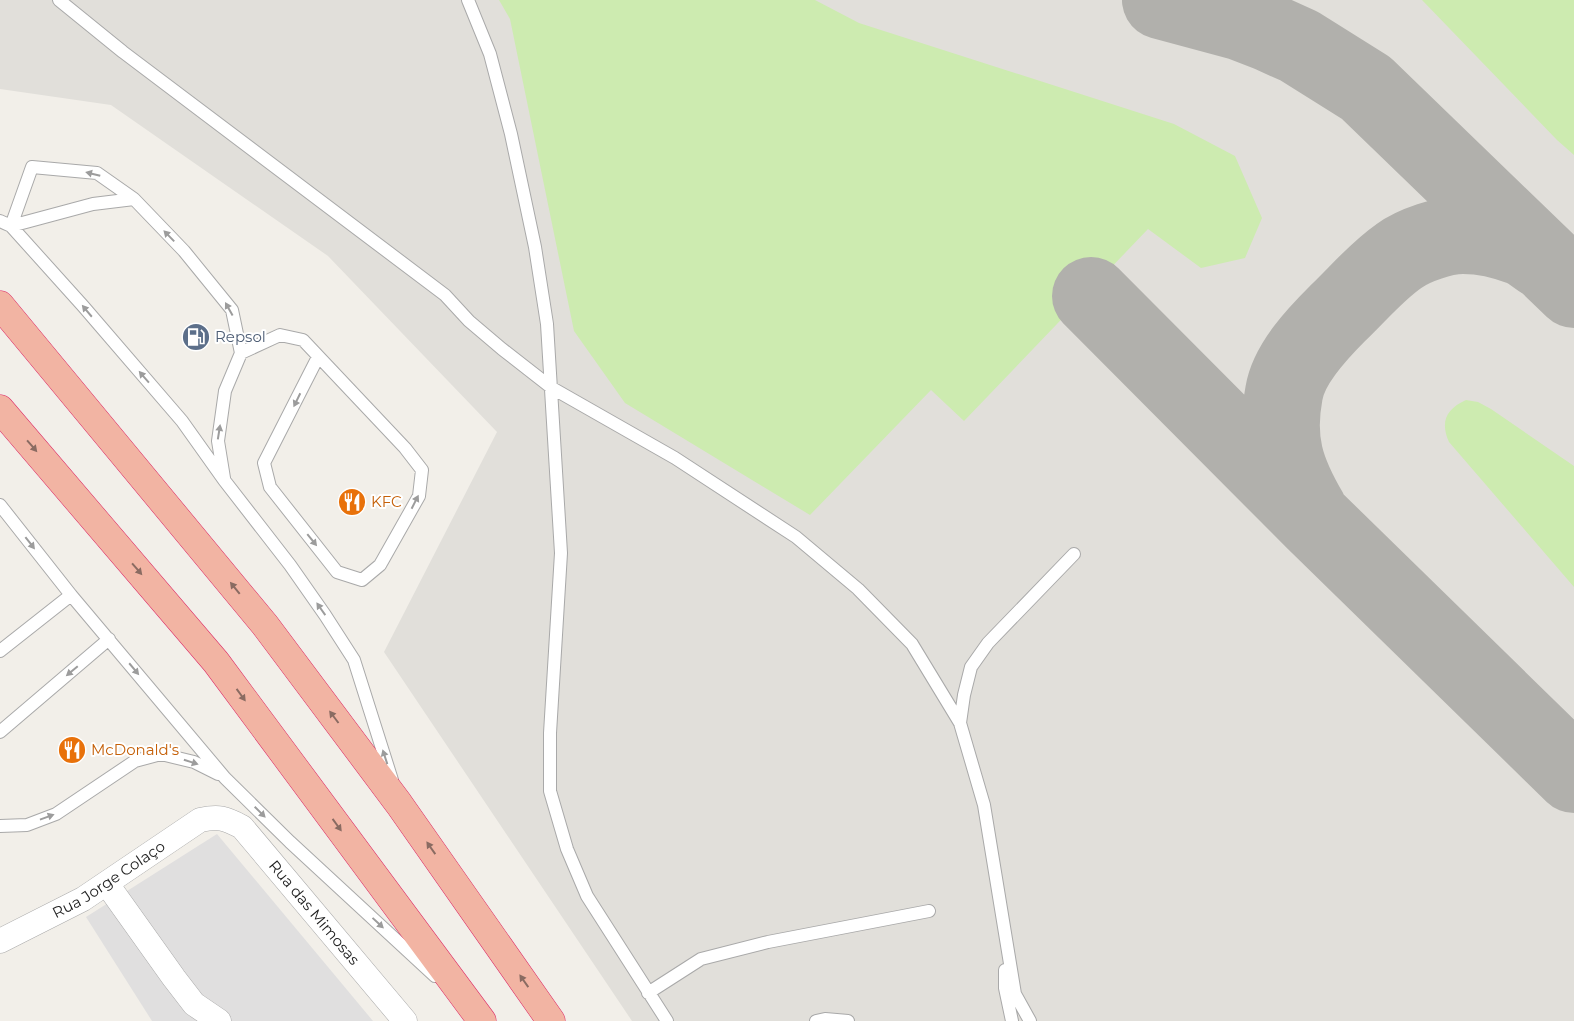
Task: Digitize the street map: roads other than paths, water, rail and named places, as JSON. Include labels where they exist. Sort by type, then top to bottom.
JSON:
[{"type":"highway","points":[[0,305],[265,625],[399,804],[552,1021]]},
{"type":"highway","points":[[0,409],[216,662],[480,1018]]},
{"type":"street","name":"Rua Jorge Colaço","points":[[0,941],[83,899],[186,828],[200,820],[214,817]]},
{"type":"street","name":"Rua das Mimosas","points":[[214,817],[226,819],[242,827],[404,1021]]},
{"type":"street","points":[[107,884],[194,1004],[219,1021]]},
{"type":"lane","points":[[59,0],[123,52],[444,295],[502,349],[552,388],[675,458],[796,537],[858,589],[912,644],[960,723],[984,805],[1015,994],[1030,1021]]},
{"type":"lane","points":[[468,0],[490,54],[511,134],[533,238],[547,324],[561,554],[550,733],[550,791],[567,849],[587,896],[667,1021]]},
{"type":"lane","points":[[6,224],[32,167],[97,173],[134,199],[184,251],[232,310],[241,353],[225,391],[218,441],[224,480]]},
{"type":"lane","points":[[6,224],[93,204],[134,199]]},
{"type":"lane","points":[[6,224],[83,306],[182,421],[224,480],[310,593],[354,660],[399,804]]},
{"type":"lane","points":[[241,353],[280,336],[303,340],[405,448],[422,470],[419,496],[380,565],[362,580],[338,572],[270,487],[264,463],[318,357]]},
{"type":"lane","points":[[0,505],[71,595],[225,778],[290,842],[480,1018]]},
{"type":"lane","points":[[960,723],[971,667],[988,643],[1074,554]]},
{"type":"lane","points":[[0,652],[71,595]]},
{"type":"lane","points":[[0,732],[109,639]]},
{"type":"lane","points":[[0,826],[27,825],[56,814],[134,761],[161,754],[194,762],[225,778]]},
{"type":"lane","points":[[648,993],[702,959],[768,942],[929,911]]},
{"type":"lane","points":[[1005,938],[1005,988],[1012,1021]]},
{"type":"lane","points":[[816,1021],[825,1019],[848,1021]]},
{"type":"place","name":"Repsol","points":[[196,337]]},
{"type":"place","name":"KFC","points":[[352,502]]},
{"type":"place","name":"McDonald's","points":[[72,750]]}]
